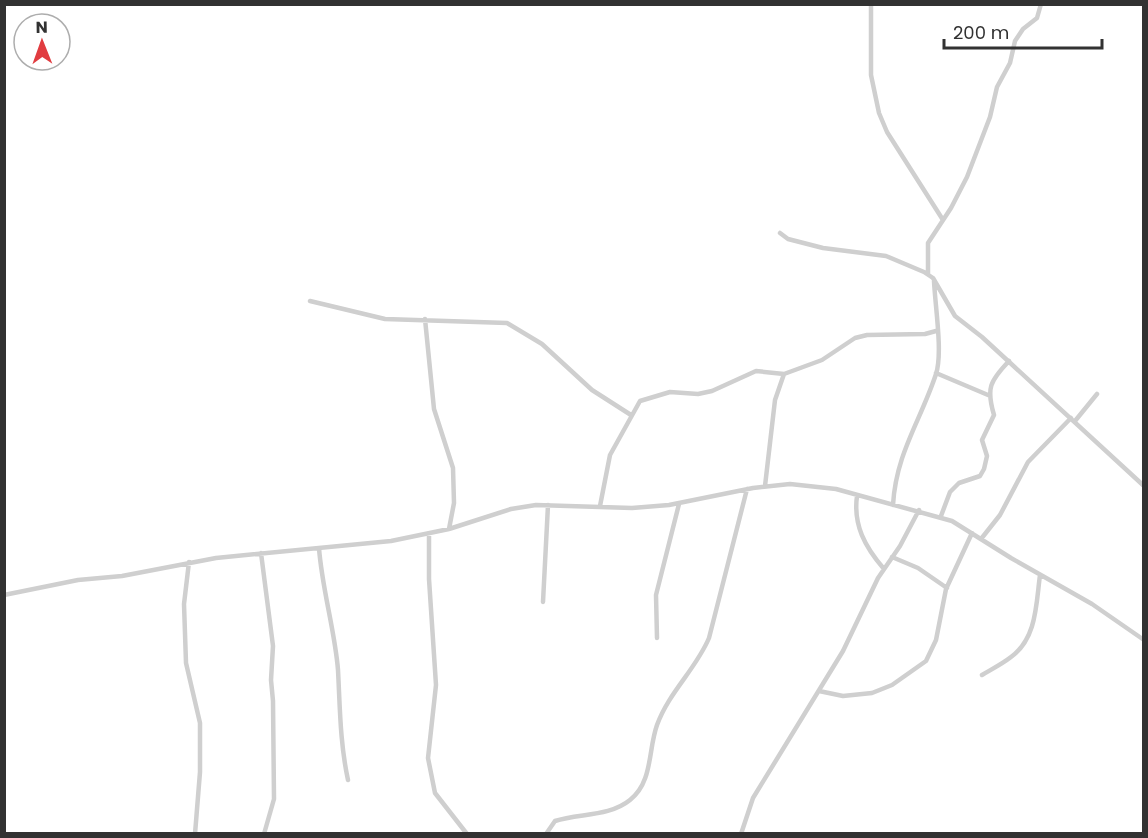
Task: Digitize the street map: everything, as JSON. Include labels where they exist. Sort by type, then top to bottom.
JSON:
[{"type":"street","points":[[871,4],[871,75],[879,113],[887,132],[943,220]]},
{"type":"street","points":[[927,274],[928,243],[967,177],[990,117],[997,87],[1010,63],[1015,41],[1023,29],[1037,18],[1041,4]]},
{"type":"street","points":[[780,233],[788,239],[824,248],[886,256],[927,274],[934,279],[954,316],[1009,360],[1143,486]]},
{"type":"street","points":[[893,505],[903,452],[936,373],[939,358],[934,279]]},
{"type":"street","points":[[310,300],[385,319],[507,323],[542,344],[592,390],[631,415]]},
{"type":"street","points":[[424,319],[434,409],[453,468],[454,503],[449,529]]},
{"type":"street","points":[[600,506],[610,455],[640,401],[670,392],[698,394],[712,391],[756,371],[784,374],[822,360],[861,336],[898,337],[936,331]]},
{"type":"street","points":[[941,516],[950,492],[959,483],[974,480],[984,469],[987,456],[982,440],[994,415],[988,395],[992,381],[1009,360]]},
{"type":"street","points":[[936,373],[988,395]]},
{"type":"street","points":[[765,486],[775,400],[784,374]]},
{"type":"street","points":[[981,539],[1000,515],[1028,462],[1073,420],[1096,394]]},
{"type":"street","points":[[5,595],[78,580],[122,576],[189,562],[391,541],[449,529],[511,509],[548,505],[632,508],[679,504],[765,486],[817,486],[941,516],[1092,604],[1142,638]]},
{"type":"street","points":[[546,834],[555,821],[620,807],[640,790],[647,775],[650,747],[658,724],[674,692],[702,656],[709,638],[747,489]]},
{"type":"street","points":[[857,496],[855,511],[859,530],[869,551],[884,569]]},
{"type":"street","points":[[657,638],[656,595],[679,504]]},
{"type":"street","points":[[543,602],[548,505]]},
{"type":"street","points":[[741,834],[753,798],[843,651],[884,569],[919,510]]},
{"type":"street","points":[[819,691],[843,696],[872,693],[892,685],[926,661],[936,640],[947,588],[972,533]]},
{"type":"street","points":[[429,534],[429,579],[436,685],[428,758],[435,793],[467,834]]},
{"type":"street","points":[[320,548],[322,583],[338,669],[341,749],[348,780]]},
{"type":"street","points":[[261,553],[272,636],[273,700],[274,799],[264,834]]},
{"type":"street","points":[[892,557],[926,573],[947,588]]},
{"type":"street","points":[[189,562],[184,604],[186,663],[200,723],[200,772],[195,834]]},
{"type":"street","points":[[982,675],[1011,657],[1025,642],[1033,627],[1040,574]]}]
